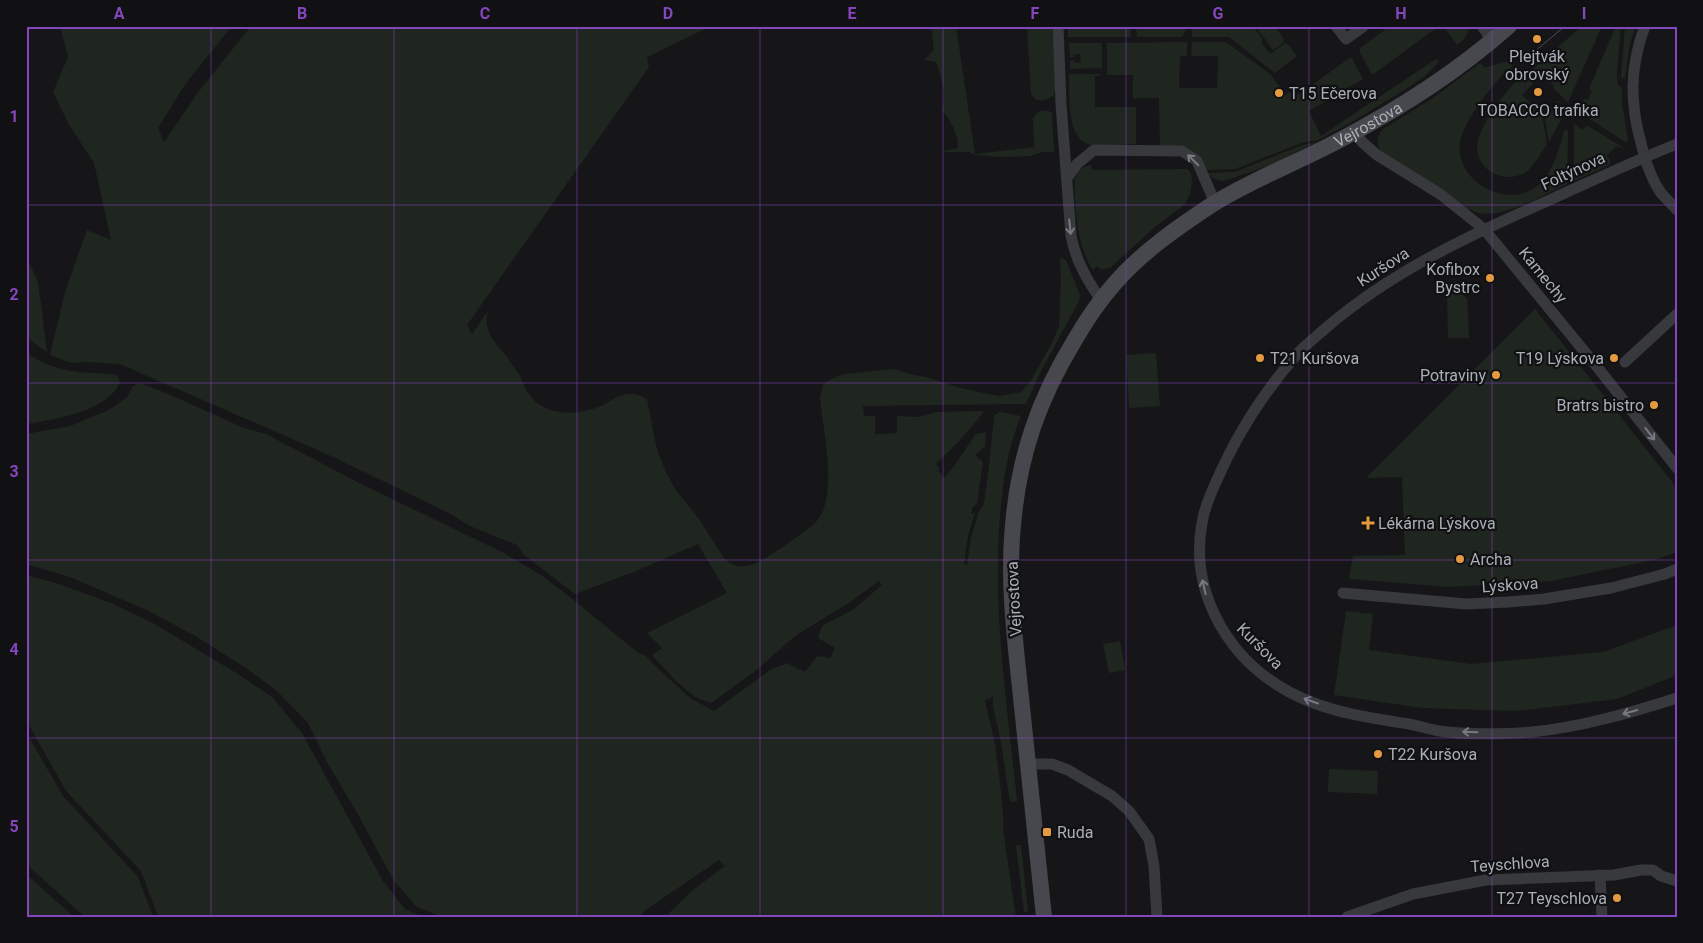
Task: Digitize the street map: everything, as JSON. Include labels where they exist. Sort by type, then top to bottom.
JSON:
[{"type":"street","points":[[1058,26],[1068,205],[1074,251],[1080,267],[1101,300]]},
{"type":"street","points":[[1336,26],[1346,39],[1364,26]]},
{"type":"street","points":[[1482,26],[1492,40]]},
{"type":"street","name":"Vejrostova","points":[[1044,917],[1015,642],[1012,586],[1013,526],[1016,497],[1037,412],[1059,365],[1101,300],[1116,281],[1155,245],[1215,203],[1250,183],[1355,132],[1400,106],[1451,72],[1510,26]]},
{"type":"street","points":[[1645,26],[1636,57],[1632,94],[1638,131],[1651,175],[1661,193],[1677,210]]},
{"type":"street","name":"Kamechy","points":[[1355,132],[1362,142],[1377,155],[1440,194],[1484,230],[1598,368],[1677,468]]},
{"type":"street","name":"Foltýnova","points":[[1484,230],[1645,156],[1677,144]]},
{"type":"street","points":[[1067,178],[1076,164],[1094,150],[1182,151],[1197,161],[1215,203]]},
{"type":"street","name":"Kuršova","points":[[1484,230],[1409,268],[1351,307],[1299,353],[1265,396],[1246,425],[1220,472],[1204,512],[1201,524],[1200,565],[1204,591],[1221,628],[1237,649],[1257,670],[1278,686],[1302,698],[1370,718],[1441,731],[1480,733],[1530,732],[1628,713],[1677,698]]},
{"type":"street","points":[[1626,362],[1677,314]]},
{"type":"street","name":"Lýskova","points":[[1343,593],[1466,604],[1508,602],[1544,599],[1611,588],[1677,569]]},
{"type":"street","points":[[1028,764],[1052,764],[1068,770],[1112,796],[1129,811],[1149,838],[1154,866],[1157,917]]},
{"type":"street","name":"Teyschlova","points":[[1347,917],[1413,894],[1486,880],[1614,875],[1641,870],[1653,870],[1661,876],[1677,882]]},
{"type":"street","points":[[1600,875],[1602,917]]},
{"type":"shaded area","points":[[60,26],[232,26],[186,83],[158,128],[164,142],[199,91],[251,26],[711,26],[647,57],[649,67],[467,325],[472,334],[488,311],[487,325],[491,337],[518,372],[530,396],[547,409],[565,412],[583,411],[601,406],[629,394],[637,394],[647,399],[657,450],[675,489],[699,519],[724,558],[738,566],[748,566],[772,554],[813,525],[823,511],[827,496],[828,463],[820,398],[823,385],[829,380],[844,374],[893,369],[961,388],[999,396],[1021,392],[1030,382],[1052,343],[1059,326],[1060,258],[1066,260],[1080,295],[1079,301],[1040,373],[1026,404],[863,406],[864,416],[875,416],[875,434],[897,433],[897,416],[918,417],[936,412],[982,411],[983,413],[961,439],[936,464],[944,478],[976,434],[986,432],[985,447],[975,455],[983,462],[977,504],[973,507],[971,514],[975,513],[968,536],[964,564],[967,565],[971,537],[979,511],[984,504],[994,416],[999,412],[1021,416],[1010,448],[1001,505],[998,542],[999,616],[1017,801],[1010,802],[993,706],[993,695],[990,699],[985,700],[995,744],[1003,812],[1003,830],[1016,917],[665,917],[693,890],[725,866],[719,860],[644,911],[641,915],[635,917],[442,917],[417,907],[394,881],[328,764],[308,723],[276,690],[246,668],[197,637],[149,611],[70,577],[26,564],[26,434],[70,426],[109,410],[127,397],[133,386],[140,383],[244,428],[266,434],[359,483],[504,553],[541,575],[637,652],[646,656],[690,698],[714,711],[770,670],[787,663],[805,672],[817,656],[830,658],[835,648],[818,638],[822,626],[854,609],[882,585],[879,581],[847,604],[795,636],[754,672],[711,703],[695,697],[678,683],[652,655],[662,648],[647,633],[727,593],[698,544],[634,572],[575,594],[523,554],[517,545],[470,526],[447,512],[329,455],[120,364],[71,363],[50,355],[65,292],[87,230],[111,240],[94,163],[69,125],[53,92],[68,57]]},
{"type":"shaded area","points":[[931,26],[956,26],[975,154],[1034,147],[1033,119],[1039,112],[1044,111],[1052,113],[1054,152],[1042,152],[1030,156],[1002,157],[975,155],[969,152],[940,152],[958,148],[958,143],[953,128],[942,110],[944,92],[936,62],[924,60],[934,50]]},
{"type":"shaded area","points":[[1027,26],[1052,26],[1056,89],[1053,96],[1045,100],[1036,100],[1031,94]]},
{"type":"shaded area","points":[[1068,26],[1131,26],[1131,37],[1068,37]]},
{"type":"shaded area","points":[[1136,26],[1186,26],[1185,32],[1181,37],[1137,37]]},
{"type":"shaded area","points":[[1192,26],[1253,26],[1270,54],[1285,43],[1288,44],[1297,56],[1275,73],[1229,37],[1192,37]]},
{"type":"shaded area","points":[[1275,26],[1284,42],[1273,50],[1256,27]]},
{"type":"shaded area","points":[[1390,26],[1439,26],[1372,75],[1360,52],[1360,48]]},
{"type":"shaded area","points":[[1443,26],[1469,26],[1469,29],[1467,35],[1457,45]]},
{"type":"shaded area","points":[[1582,26],[1602,26],[1568,102],[1553,88],[1554,86],[1550,82],[1548,83],[1533,69]]},
{"type":"shaded area","points":[[1616,26],[1621,26],[1617,84],[1622,88],[1627,143],[1579,112],[1584,99],[1588,100],[1592,91],[1589,89]]},
{"type":"shaded area","points":[[1625,26],[1636,26],[1630,43],[1625,78],[1621,78]]},
{"type":"shaded area","points":[[1187,42],[1187,56],[1180,56],[1179,88],[1217,88],[1218,56],[1191,56],[1192,42],[1226,42],[1270,74],[1280,87],[1273,93],[1278,99],[1289,92],[1293,95],[1301,93],[1351,57],[1363,79],[1309,111],[1321,136],[1436,59],[1439,62],[1424,77],[1398,94],[1318,140],[1301,143],[1235,169],[1206,170],[1203,162],[1160,147],[1159,98],[1133,99],[1133,75],[1107,75],[1107,43]]},
{"type":"shaded area","points":[[1069,43],[1102,43],[1102,68],[1070,69],[1070,61],[1074,60],[1075,63],[1081,63],[1080,54],[1070,58]]},
{"type":"shaded area","points":[[1508,62],[1513,66],[1486,95],[1463,133],[1460,143],[1461,158],[1466,171],[1487,189],[1501,194],[1515,195],[1529,191],[1541,183],[1549,172],[1564,131],[1568,130],[1567,184],[1519,207],[1505,211],[1492,214],[1480,213],[1470,209],[1468,211],[1381,153],[1378,137],[1383,129],[1433,98],[1480,63],[1488,67]]},
{"type":"shaded area","points":[[1527,73],[1535,81],[1522,95],[1542,114],[1547,144],[1535,163],[1526,172],[1518,176],[1501,176],[1493,173],[1481,162],[1477,145],[1479,137],[1496,105],[1513,85]]},
{"type":"shaded area","points":[[1069,74],[1102,74],[1095,76],[1095,107],[1136,107],[1136,144],[1093,145],[1084,142],[1078,136],[1073,127],[1071,116]]},
{"type":"shaded area","points":[[1557,101],[1566,110],[1549,142],[1544,115]]},
{"type":"shaded area","points":[[1574,124],[1583,130],[1588,126],[1627,150],[1617,146],[1607,155],[1611,164],[1574,181]]},
{"type":"shaded area","points":[[1317,142],[1265,167],[1224,181],[1214,179],[1208,173],[1235,172],[1302,145]]},
{"type":"shaded area","points":[[1091,165],[1092,170],[1187,169],[1191,173],[1192,182],[1190,194],[1185,204],[1156,226],[1110,268],[1101,269],[1097,266],[1093,270],[1083,250],[1080,238],[1075,189],[1075,179],[1079,171]]},
{"type":"shaded area","points":[[26,257],[38,281],[47,352],[26,337]]},
{"type":"shaded area","points":[[1461,293],[1467,299],[1469,338],[1448,338],[1447,294]]},
{"type":"shaded area","points":[[1535,309],[1677,488],[1677,552],[1658,559],[1551,581],[1449,587],[1349,579],[1353,556],[1405,555],[1402,477],[1366,478]]},
{"type":"shaded area","points":[[26,352],[36,359],[57,368],[78,372],[117,375],[120,382],[114,392],[93,407],[65,417],[26,424]]},
{"type":"shaded area","points":[[1156,353],[1160,406],[1129,408],[1126,355]]},
{"type":"shaded area","points":[[26,575],[56,583],[111,603],[153,623],[238,674],[272,697],[302,733],[383,881],[405,909],[424,917],[158,917],[141,871],[66,791],[26,720]]},
{"type":"shaded area","points":[[1346,611],[1373,614],[1369,650],[1471,664],[1603,652],[1677,625],[1677,675],[1617,699],[1517,711],[1422,708],[1334,695]]},
{"type":"shaded area","points":[[1120,641],[1125,670],[1109,673],[1103,644]]},
{"type":"shaded area","points":[[26,732],[63,796],[138,877],[153,917],[85,917],[26,864]]},
{"type":"shaded area","points":[[1329,769],[1378,771],[1377,794],[1328,792]]},
{"type":"shaded area","points":[[1016,845],[1021,845],[1028,912],[1024,912]]},
{"type":"shaded area","points":[[26,874],[74,917],[26,917]]},
{"type":"tram line","points":[[1528,57],[1565,26]]},
{"type":"place","name":"Plejtvák obrovský","points":[[1537,39]]},
{"type":"place","name":"TOBACCO trafika","points":[[1538,92]]},
{"type":"place","name":"T15 Ečerova","points":[[1279,93]]},
{"type":"place","name":"Kofibox Bystrc","points":[[1490,278]]},
{"type":"place","name":"T21 Kuršova","points":[[1260,358]]},
{"type":"place","name":"T19 Lýskova","points":[[1614,358]]},
{"type":"place","name":"Potraviny","points":[[1496,375]]},
{"type":"place","name":"Bratrs bistro","points":[[1654,405]]},
{"type":"place","name":"Lékárna Lýskova","points":[[1368,523]]},
{"type":"place","name":"Archa","points":[[1460,559]]},
{"type":"place","name":"T22 Kuršova","points":[[1378,754]]},
{"type":"place","name":"Ruda","points":[[1047,832]]},
{"type":"place","name":"T27 Teyschlova","points":[[1617,898]]}]
